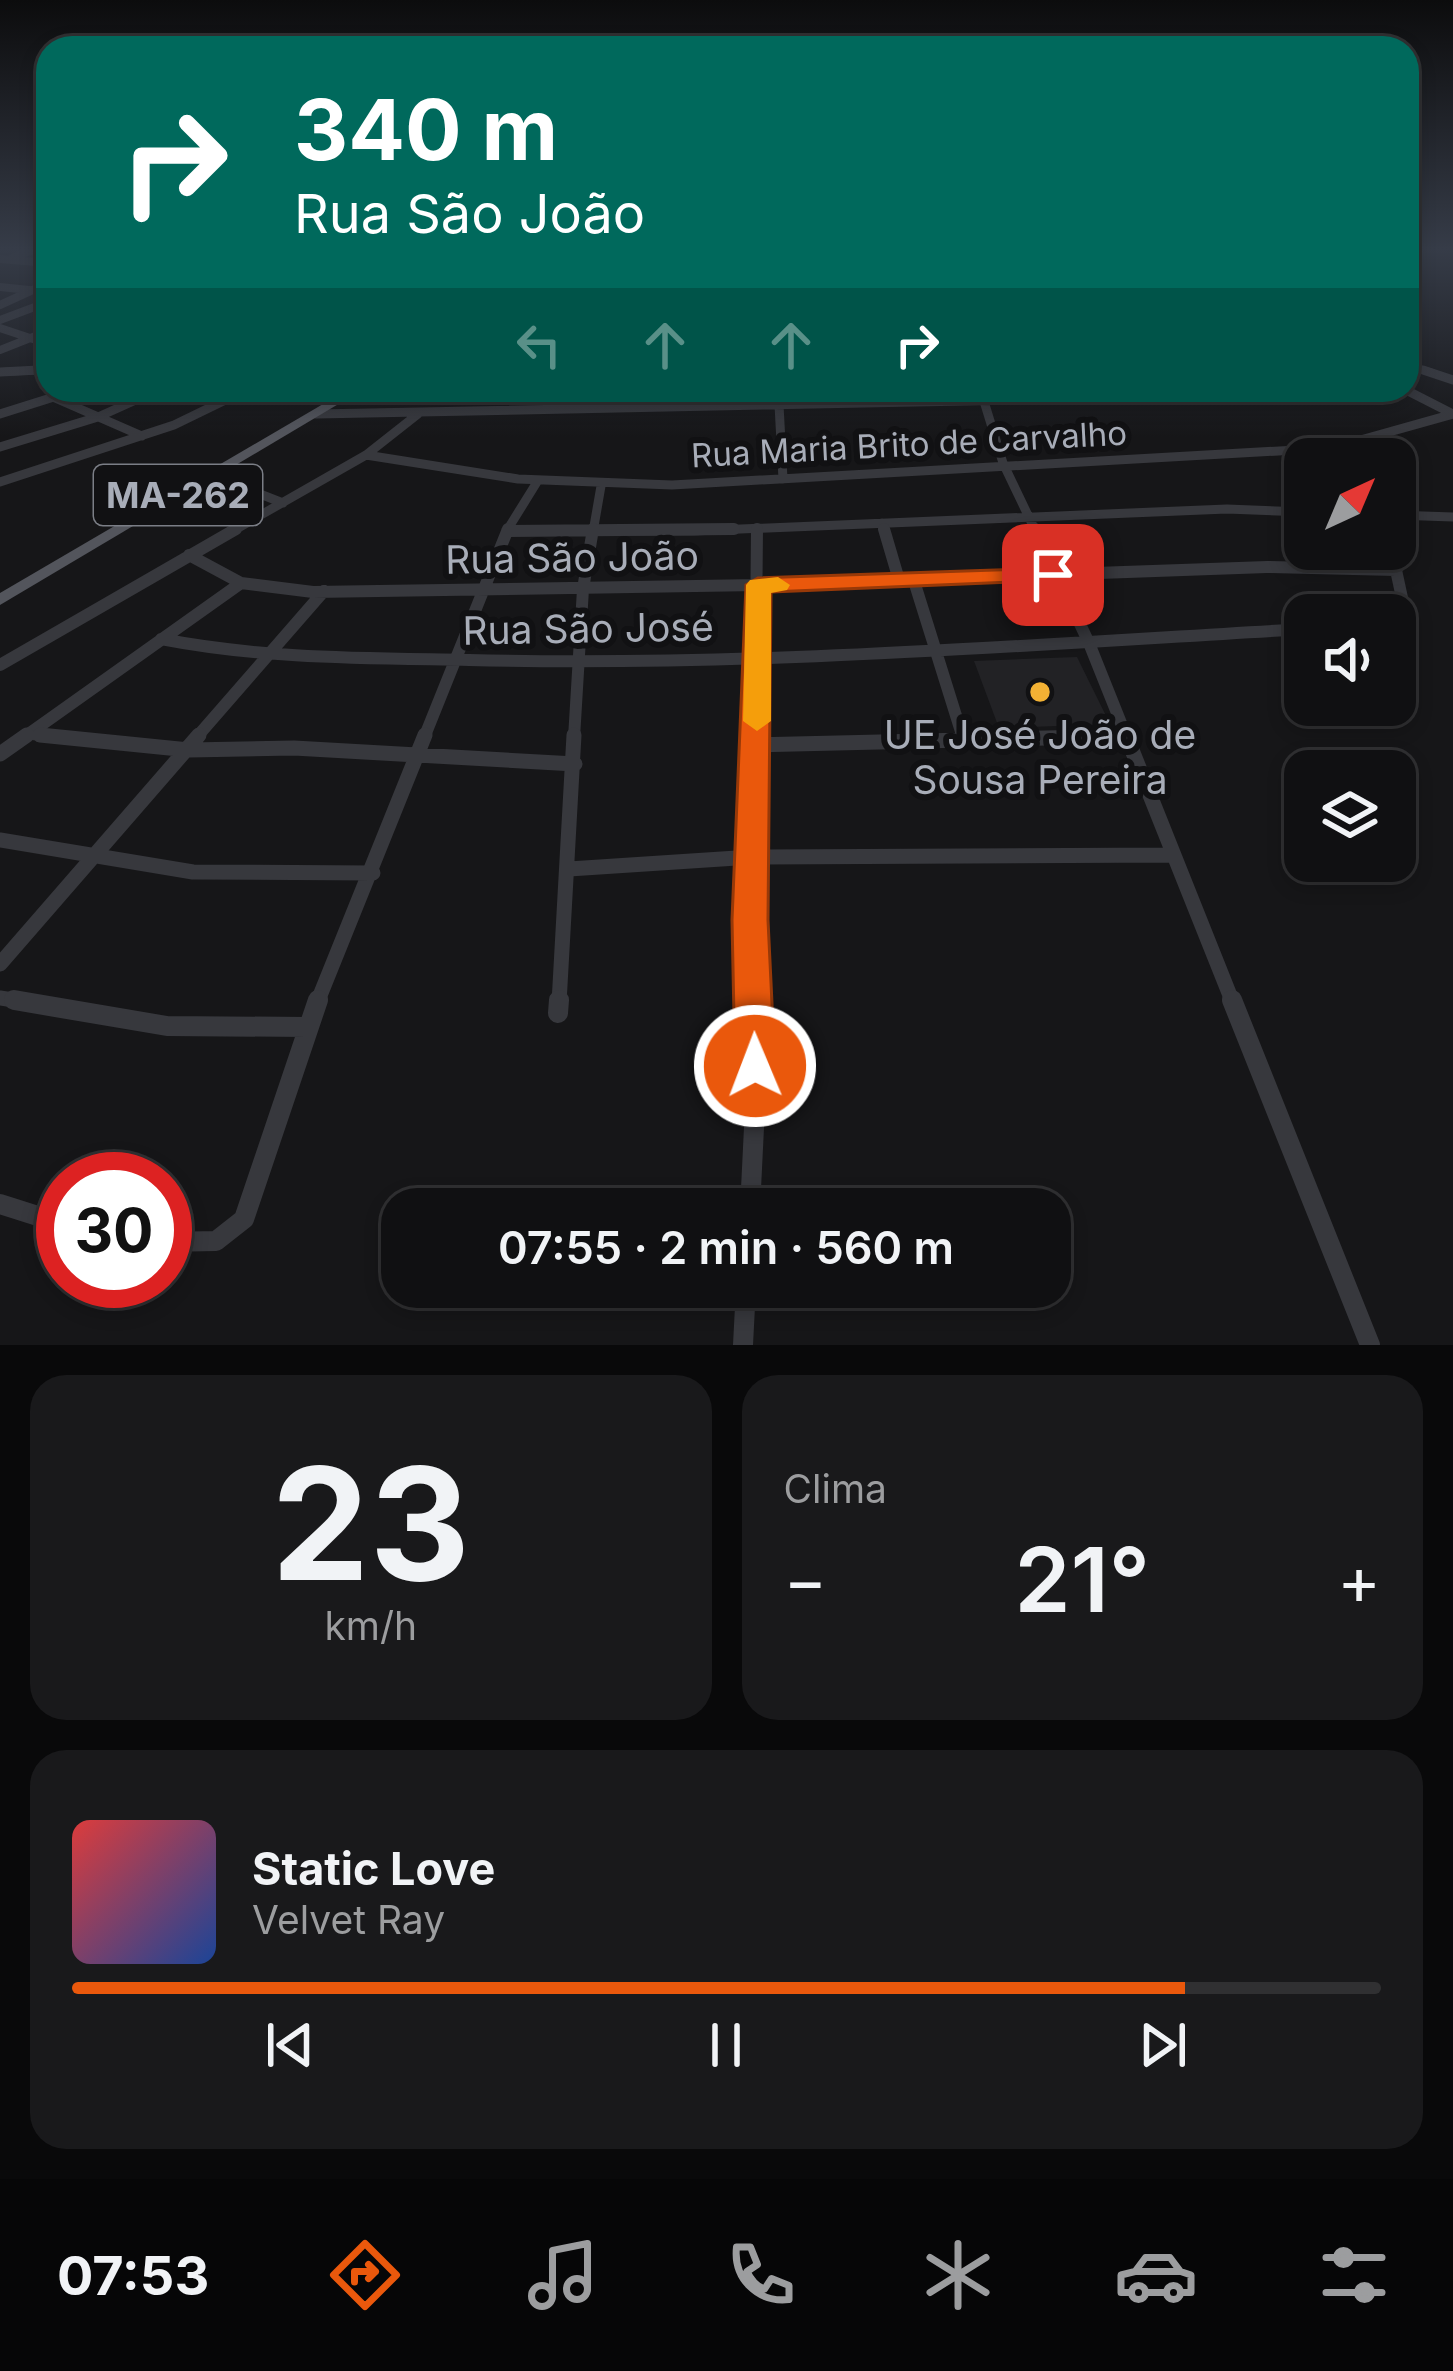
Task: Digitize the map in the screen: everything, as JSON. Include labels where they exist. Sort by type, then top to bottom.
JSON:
[{"type":"main road","name":"MA-262","points":[[0,597],[332,402]]},
{"type":"street","points":[[0,324],[36,341]]},
{"type":"street","points":[[0,350],[36,336]]},
{"type":"street","points":[[0,372],[36,369]]},
{"type":"street","points":[[1419,369],[1453,380]]},
{"type":"street","points":[[1419,397],[1453,414]]},
{"type":"street","points":[[0,414],[42,402]]},
{"type":"street","points":[[65,402],[143,436]]},
{"type":"street","points":[[0,447],[131,402]]},
{"type":"street","points":[[0,482],[143,436],[226,402]]},
{"type":"street","points":[[314,413],[864,402]]},
{"type":"street","points":[[987,402],[1003,463],[1089,644],[1370,1345]]},
{"type":"street","points":[[779,405],[783,479]]},
{"type":"street","points":[[0,665],[366,455],[418,414]]},
{"type":"street","name":"Rua Maria Brito de Carvalho","points":[[1368,438],[1453,414]]},
{"type":"street","name":"Rua Maria Brito de Carvalho","points":[[366,455],[537,482],[601,486],[1284,450]]},
{"type":"street","points":[[209,474],[283,503]]},
{"type":"street","points":[[192,1240],[226,1238],[244,1219],[308,1028],[507,531],[537,482]]},
{"type":"street","points":[[558,1013],[583,589],[601,486]]},
{"type":"street","points":[[507,531],[757,529],[1227,509],[1284,511]]},
{"type":"street","points":[[1416,518],[1453,517]]},
{"type":"street","points":[[882,523],[964,740]]},
{"type":"street","points":[[751,1188],[757,529]]},
{"type":"street","name":"Rua São João","points":[[189,555],[241,583],[324,591],[758,585],[1284,567]]},
{"type":"street","points":[[1396,570],[1401,594]]},
{"type":"street","points":[[0,754],[241,583]]},
{"type":"street","points":[[0,964],[324,591]]},
{"type":"street","name":"Rua São José","points":[[161,639],[223,652],[269,655],[579,664],[1089,644],[1284,630]]},
{"type":"street","points":[[32,734],[189,750],[294,748],[575,764]]},
{"type":"street","points":[[756,746],[1127,736]]},
{"type":"street","points":[[0,840],[194,872],[373,872]]},
{"type":"street","points":[[569,869],[752,857],[1173,855]]},
{"type":"street","points":[[0,998],[167,1026],[308,1028]]},
{"type":"street","points":[[0,1204],[36,1215]]},
{"type":"street","points":[[743,1345],[745,1308]]},
{"type":"shaded area","name":"UE José João de Sousa Pereira","points":[[1077,657],[1110,724],[999,728],[974,661]]},
{"type":"slow traffic","points":[[757,721],[758,585],[778,585]]},
{"type":"place","name":"UE José João de Sousa Pereira","points":[[1040,692]]},
{"type":"route","points":[[755,1066],[750,920],[758,585],[1053,575]]}]
